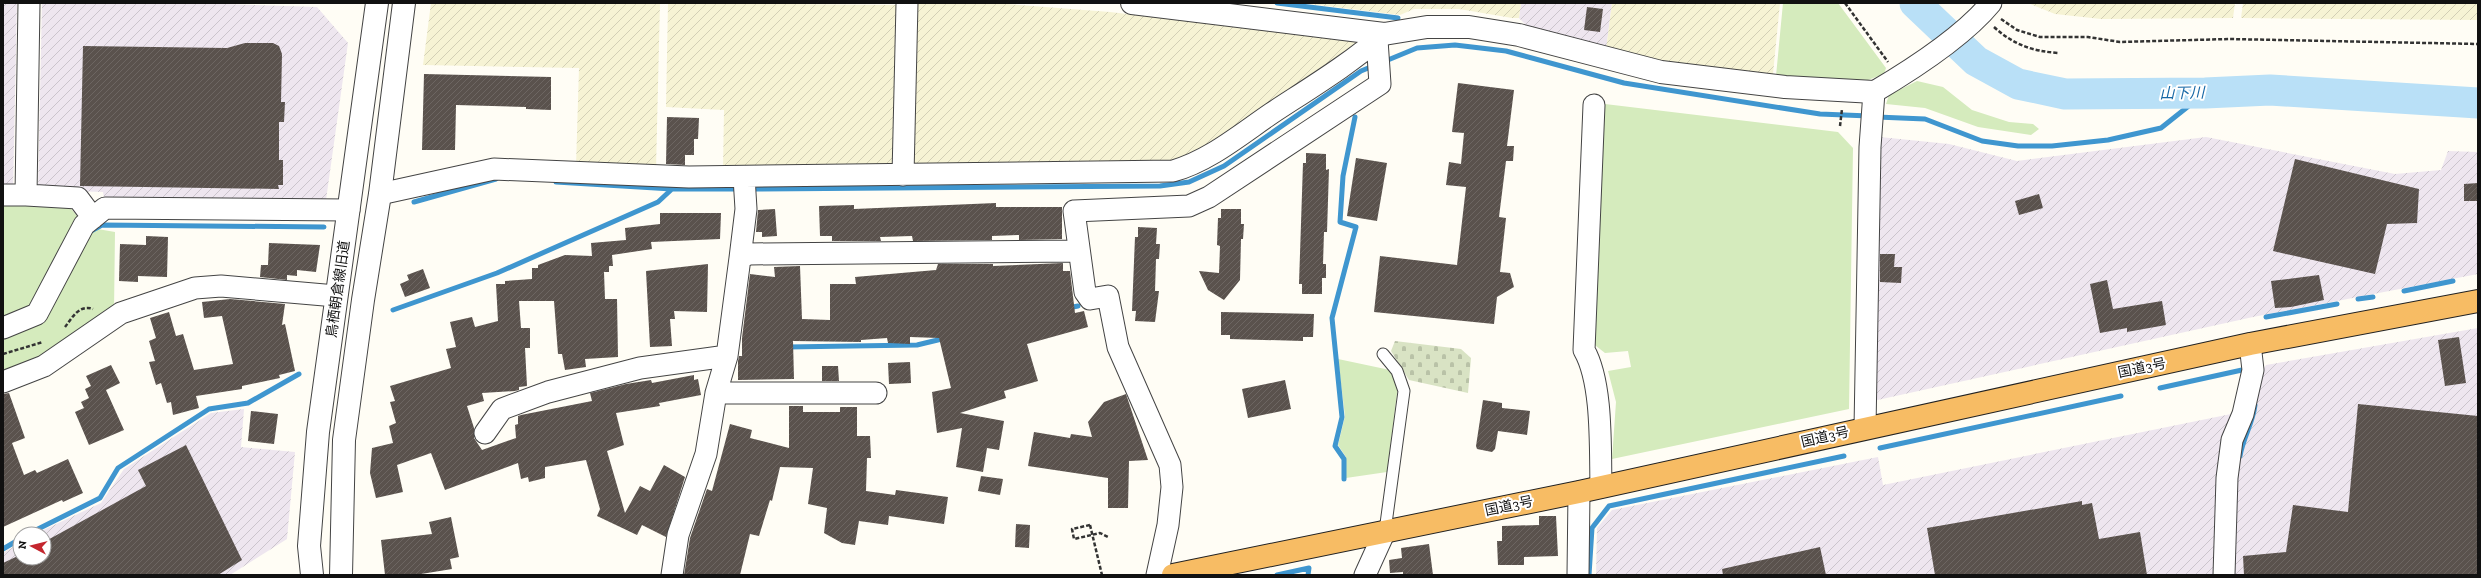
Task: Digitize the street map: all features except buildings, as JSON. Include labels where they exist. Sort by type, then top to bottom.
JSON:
[{"type":"highway","name":"国道3号","points":[[1173,575],[1579,492],[2250,344],[2478,301]]},
{"type":"street","points":[[26,195],[29,3]]},
{"type":"street","name":"鳥栖朝倉線旧道","points":[[312,575],[310,546],[318,432],[377,3]]},
{"type":"street","name":"鳥栖朝倉線旧道","points":[[341,575],[344,440],[363,300],[380,194],[404,3]]},
{"type":"street","points":[[903,175],[907,3]]},
{"type":"street","points":[[1132,3],[1380,37],[1427,27],[1469,27],[1519,36],[1661,72],[1785,86],[1874,92],[1903,75],[1986,10]]},
{"type":"street","points":[[380,194],[494,169],[689,177],[903,175],[1068,171],[1173,171],[1190,166],[1341,67],[1380,37]]},
{"type":"street","points":[[1157,575],[1168,525],[1172,487],[1170,466],[1118,346],[1108,296],[1090,299],[1085,292],[1074,211],[1189,206],[1209,197],[1380,84],[1380,37]]},
{"type":"street","points":[[1864,428],[1871,135],[1874,92]]},
{"type":"street","points":[[1594,105],[1584,350],[1591,362],[1600,426],[1601,487]]},
{"type":"street","points":[[672,575],[678,535],[706,454],[716,393],[727,356],[746,209],[744,176]]},
{"type":"street","points":[[3,195],[78,198],[93,218]]},
{"type":"street","points":[[3,328],[37,314],[84,225],[105,208],[349,210]]},
{"type":"street","points":[[740,258],[749,254],[1079,251]]},
{"type":"street","points":[[3,382],[44,366],[121,313],[195,288],[221,286],[336,296]]},
{"type":"street","points":[[2224,575],[2227,478],[2232,440],[2243,414],[2253,370],[2250,344]]},
{"type":"street","points":[[485,433],[502,409],[548,392],[640,368],[727,356]]},
{"type":"street","points":[[716,393],[876,393]]},
{"type":"street","points":[[1578,575],[1579,492]]},
{"type":"street","points":[[1365,575],[1385,532]]},
{"type":"lane","points":[[1383,354],[1397,371],[1404,391],[1385,532]]},
{"type":"path","points":[[1845,3],[1903,75]]},
{"type":"path","points":[[1986,10],[2017,30],[2040,36],[2088,37],[2120,42],[2229,39],[2478,44]]},
{"type":"path","points":[[1986,10],[1993,27],[2018,45],[2031,50],[2058,53]]},
{"type":"path","points":[[62,330],[77,311],[88,307],[97,310],[104,325]]},
{"type":"path","points":[[3,354],[50,340]]},
{"type":"path","points":[[1102,575],[1090,525],[1072,529],[1074,539],[1100,533],[1108,537]]},
{"type":"shaded area","points":[[3,3],[17,3],[13,191],[3,191]]},
{"type":"shaded area","points":[[42,3],[197,3],[317,7],[348,43],[326,200],[105,202],[103,192],[38,190]]},
{"type":"shaded area","points":[[431,3],[660,3],[656,169],[576,166],[579,68],[423,65]]},
{"type":"shaded area","points":[[668,3],[901,5],[893,168],[723,170],[724,110],[666,107]]},
{"type":"shaded area","points":[[917,3],[1008,4],[1110,12],[1357,41],[1355,49],[1184,159],[1169,164],[910,167]]},
{"type":"shaded area","points":[[1302,3],[1521,3],[1519,18],[1512,18],[1459,9],[1414,9],[1400,15]]},
{"type":"shaded area","points":[[1521,3],[1612,3],[1606,50],[1531,30],[1519,18]]},
{"type":"shaded area","points":[[1612,3],[1780,3],[1773,74],[1668,65],[1606,50]]},
{"type":"shaded area","points":[[2028,3],[2235,3],[2233,18],[2101,19],[2055,14]]},
{"type":"shaded area","points":[[2243,3],[2478,3],[2478,20],[2241,18]]},
{"type":"shaded area","points":[[1880,137],[1949,144],[2017,161],[2206,137],[2395,174],[2441,170],[2448,151],[2478,152],[2478,274],[2253,317],[1873,401]]},
{"type":"shaded area","points":[[2478,328],[2478,575],[1596,575],[1597,528],[1612,510],[1878,457],[1883,485],[2236,413],[2266,365]]},
{"type":"shaded area","points":[[244,409],[241,447],[295,452],[287,539],[230,575],[3,575],[3,553],[12,548],[12,566],[52,566],[52,526],[101,503],[124,469],[211,413]]},
{"type":"green space","points":[[1783,3],[1838,3],[1886,68],[1884,74],[1868,80],[1776,76]]},
{"type":"green space","points":[[1917,81],[1943,87],[1972,110],[2009,122],[2033,124],[2039,129],[2031,135],[1978,127],[1925,108],[1886,104],[1889,95]]},
{"type":"green space","points":[[1605,104],[1838,132],[1853,148],[1849,409],[1612,459],[1616,402],[1608,371],[1631,367],[1628,351],[1605,353],[1591,342]]},
{"type":"green space","points":[[3,204],[68,205],[86,227],[115,232],[114,311],[44,358],[3,374]]},
{"type":"green space","points":[[1395,341],[1461,349],[1471,358],[1468,393],[1409,380],[1391,351]]},
{"type":"green space","points":[[1338,359],[1390,370],[1398,386],[1387,472],[1346,478],[1346,457],[1338,445],[1345,416]]},
{"type":"waterway","points":[[1277,3],[1398,18]]},
{"type":"waterway","name":"山下川","points":[[1915,3],[1976,61],[2018,84],[2065,94],[2205,93],[2270,90],[2478,103]]},
{"type":"waterway","points":[[1383,62],[1417,48],[1455,45],[1506,51],[1624,83],[1820,114],[1869,116]]},
{"type":"waterway","points":[[750,189],[1160,186],[1189,182],[1224,166],[1361,71],[1373,66]]},
{"type":"waterway","points":[[1877,117],[1925,119],[1982,141],[2018,146],[2052,146],[2108,140],[2161,128],[2205,93]]},
{"type":"waterway","points":[[1344,479],[1344,459],[1335,446],[1342,417],[1332,318],[1356,227],[1340,222],[1343,176],[1355,117]]},
{"type":"waterway","points":[[414,202],[496,179]]},
{"type":"waterway","points":[[556,182],[672,189],[740,189]]},
{"type":"waterway","points":[[393,310],[497,273],[658,202],[672,189]]},
{"type":"waterway","points":[[91,231],[102,225],[324,227]]},
{"type":"waterway","points":[[2404,291],[2453,281]]},
{"type":"waterway","points":[[2358,299],[2373,297]]},
{"type":"waterway","points":[[2266,317],[2337,304]]},
{"type":"waterway","points":[[1068,308],[1078,306]]},
{"type":"waterway","points":[[787,347],[917,345],[946,338]]},
{"type":"waterway","points":[[2160,388],[2242,370]]},
{"type":"waterway","points":[[44,526],[100,498],[118,468],[209,409],[248,403],[299,374]]},
{"type":"waterway","points":[[1880,448],[2121,396]]},
{"type":"waterway","points":[[2240,456],[2255,405]]},
{"type":"waterway","points":[[1589,575],[1592,528],[1609,506],[1844,456]]},
{"type":"waterway","points":[[3,549],[12,544]]},
{"type":"waterway","points":[[1277,575],[1309,568],[1308,575]]}]
